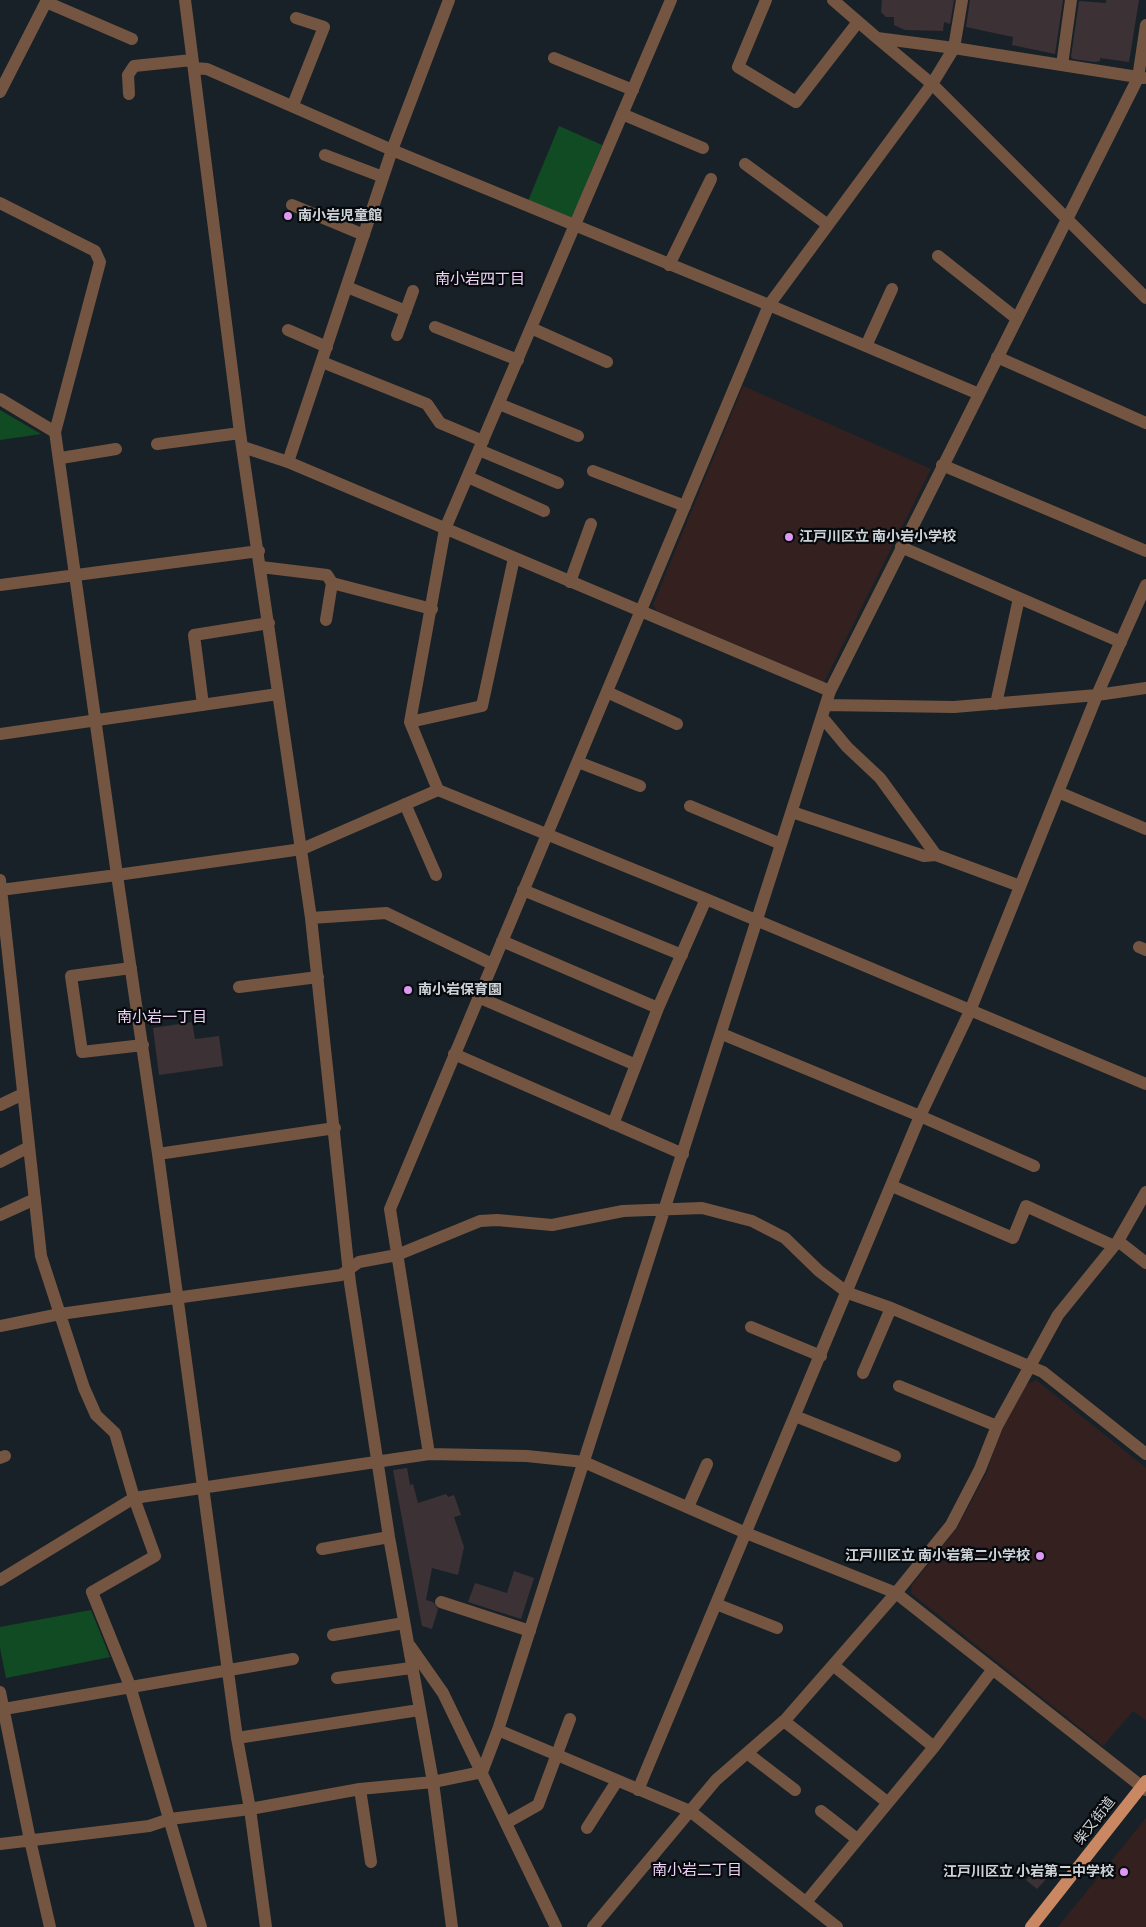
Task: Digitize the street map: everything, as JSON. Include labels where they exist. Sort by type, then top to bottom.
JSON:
[{"type":"main road","name":"柴又街道","points":[[1031,1927],[1145,1785]]},
{"type":"street","points":[[185,0],[240,433],[259,551],[311,918],[349,1268],[389,1537],[411,1668],[433,1782],[452,1927]]},
{"type":"street","points":[[288,462],[392,150],[449,0]]},
{"type":"street","points":[[438,790],[410,722],[446,529],[671,0]]},
{"type":"street","points":[[766,0],[738,68],[796,102],[858,22]]},
{"type":"street","points":[[833,0],[932,84],[1146,298]]},
{"type":"street","points":[[429,1454],[390,1209],[769,305],[932,84],[954,48],[962,0]]},
{"type":"street","points":[[1062,65],[1071,0]]},
{"type":"street","points":[[0,92],[47,1],[132,39]]},
{"type":"street","points":[[293,106],[324,27],[296,18]]},
{"type":"street","points":[[482,1772],[498,1730],[530,1631],[830,691],[1066,218],[1142,78],[1146,25]]},
{"type":"street","points":[[877,38],[954,48],[1142,78]]},
{"type":"street","points":[[554,58],[633,90]]},
{"type":"street","points":[[129,94],[128,75],[134,66],[193,64],[392,150],[769,305],[979,394]]},
{"type":"street","points":[[622,114],[703,148]]},
{"type":"street","points":[[325,155],[383,178]]},
{"type":"street","points":[[745,164],[828,225]]},
{"type":"street","points":[[669,265],[711,180]]},
{"type":"street","points":[[0,203],[95,251],[100,262],[56,432],[204,1486],[227,1669],[250,1809],[266,1927]]},
{"type":"street","points":[[292,205],[364,235]]},
{"type":"street","points":[[938,256],[1016,318]]},
{"type":"street","points":[[347,287],[406,311]]},
{"type":"street","points":[[866,346],[892,289]]},
{"type":"street","points":[[396,335],[413,291]]},
{"type":"street","points":[[435,327],[518,360]]},
{"type":"street","points":[[531,328],[607,362]]},
{"type":"street","points":[[288,330],[327,347]]},
{"type":"street","points":[[997,357],[1146,423]]},
{"type":"street","points":[[322,362],[427,404],[440,423],[481,446],[558,483]]},
{"type":"street","points":[[0,399],[56,432]]},
{"type":"street","points":[[499,404],[578,436]]},
{"type":"street","points":[[157,444],[240,433]]},
{"type":"street","points":[[243,447],[288,462],[641,613],[830,691]]},
{"type":"street","points":[[61,458],[116,449]]},
{"type":"street","points":[[942,465],[1146,551]]},
{"type":"street","points":[[593,471],[685,506]]},
{"type":"street","points":[[468,477],[544,511]]},
{"type":"street","points":[[570,582],[591,524]]},
{"type":"street","points":[[902,547],[1121,642]]},
{"type":"street","points":[[0,585],[259,551]]},
{"type":"street","points":[[410,722],[482,706],[514,558]]},
{"type":"street","points":[[261,566],[326,575],[332,583],[432,609]]},
{"type":"street","points":[[326,620],[332,583]]},
{"type":"street","points":[[638,1790],[848,1293],[920,1116],[970,1011],[1097,695],[1146,585]]},
{"type":"street","points":[[996,704],[1019,598]]},
{"type":"street","points":[[202,705],[194,635],[269,623]]},
{"type":"street","points":[[824,711],[954,707],[1097,695],[1146,688]]},
{"type":"street","points":[[607,692],[677,724]]},
{"type":"street","points":[[0,734],[278,694]]},
{"type":"street","points":[[824,711],[847,747],[880,778],[936,854]]},
{"type":"street","points":[[578,762],[640,786]]},
{"type":"street","points":[[201,1927],[170,1819],[141,1730],[130,1686],[92,1592],[155,1556],[134,1498],[115,1433],[96,1415],[84,1388],[41,1256],[1,886],[117,875],[302,849],[438,790],[706,899],[1146,1084]]},
{"type":"street","points":[[1058,792],[1146,829]]},
{"type":"street","points":[[405,804],[436,875]]},
{"type":"street","points":[[690,806],[782,844]]},
{"type":"street","points":[[792,812],[924,856],[936,854],[1020,886]]},
{"type":"street","points":[[523,890],[682,955]]},
{"type":"street","points":[[613,1124],[658,1008],[706,899]]},
{"type":"street","points":[[311,918],[386,913],[492,964]]},
{"type":"street","points":[[502,941],[658,1008]]},
{"type":"street","points":[[132,968],[71,976],[82,1052],[143,1045]]},
{"type":"street","points":[[239,987],[318,977]]},
{"type":"street","points":[[478,997],[636,1065]]},
{"type":"street","points":[[722,1034],[920,1116],[1034,1166]]},
{"type":"street","points":[[454,1054],[683,1154]]},
{"type":"street","points":[[0,1105],[23,1094]]},
{"type":"street","points":[[158,1154],[335,1128]]},
{"type":"street","points":[[0,1162],[29,1148]]},
{"type":"street","points":[[892,1186],[1013,1238],[1026,1206],[1116,1244],[1146,1263]]},
{"type":"street","points":[[593,1927],[716,1780],[784,1721],[896,1593],[951,1525],[980,1469],[997,1426],[1058,1315],[1116,1244],[1146,1192]]},
{"type":"street","points":[[0,1215],[35,1199]]},
{"type":"street","points":[[0,1326],[60,1314],[341,1275],[359,1262],[397,1255],[480,1221],[497,1220],[552,1225],[623,1211],[702,1208],[752,1222],[785,1238],[819,1272],[848,1293],[891,1308],[1043,1372],[1146,1454]]},
{"type":"street","points":[[863,1373],[891,1308]]},
{"type":"street","points":[[751,1328],[821,1356]]},
{"type":"street","points":[[900,1386],[997,1426]]},
{"type":"street","points":[[795,1416],[895,1456]]},
{"type":"street","points":[[0,1580],[134,1498],[204,1486],[429,1454],[527,1456],[584,1462],[746,1532],[896,1593],[993,1670],[1145,1785]]},
{"type":"street","points":[[688,1507],[707,1464]]},
{"type":"street","points":[[322,1549],[389,1537]]},
{"type":"street","points":[[441,1602],[530,1631]]},
{"type":"street","points":[[716,1604],[777,1628]]},
{"type":"street","points":[[333,1635],[404,1622]]},
{"type":"street","points":[[407,1642],[443,1693],[556,1927]]},
{"type":"street","points":[[4,1709],[293,1659]]},
{"type":"street","points":[[833,1665],[934,1747]]},
{"type":"street","points":[[337,1678],[411,1668]]},
{"type":"street","points":[[806,1902],[934,1747],[993,1670]]},
{"type":"street","points":[[0,1694],[4,1709],[5,1745],[50,1927]]},
{"type":"street","points":[[237,1738],[419,1710]]},
{"type":"street","points":[[506,1823],[538,1805],[570,1719]]},
{"type":"street","points":[[784,1721],[887,1802]]},
{"type":"street","points":[[498,1730],[690,1811],[837,1927]]},
{"type":"street","points":[[747,1753],[795,1790]]},
{"type":"street","points":[[0,1844],[149,1826],[170,1819],[250,1809],[360,1789],[433,1782],[482,1772]]},
{"type":"street","points":[[587,1828],[617,1781]]},
{"type":"street","points":[[360,1789],[371,1862]]},
{"type":"street","points":[[821,1811],[857,1839]]},
{"type":"shaded area","name":"江戸川区立 南小岩小学校","points":[[743,386],[931,469],[824,682],[657,611],[653,605]]},
{"type":"shaded area","name":"江戸川区立 南小岩第二小学校","points":[[1036,1380],[1146,1468],[1146,1720],[1133,1711],[1103,1746],[911,1593],[912,1585],[957,1528],[987,1472],[999,1435],[1027,1384]]},
{"type":"shaded area","name":"江戸川区立 小岩第二中学校","points":[[1146,1818],[1146,1927],[1058,1927]]},
{"type":"green space","points":[[559,126],[602,145],[572,219],[528,201]]},
{"type":"green space","points":[[0,410],[41,434],[0,440]]},
{"type":"green space","points":[[91,1610],[110,1657],[6,1678],[0,1648],[0,1627]]},
{"type":"building","points":[[882,0],[954,0],[950,24],[944,22],[943,31],[905,30],[894,25],[894,17],[886,17],[881,12]]},
{"type":"building","points":[[970,0],[1063,0],[1055,54],[1012,45],[1013,37],[966,27]]},
{"type":"building","points":[[1106,0],[1139,0],[1129,62],[1100,58],[1100,61],[1095,62],[1073,59],[1071,57],[1079,1],[1106,3]]},
{"type":"building","points":[[192,1022],[195,1039],[219,1036],[223,1066],[159,1075],[153,1028]]},
{"type":"building","points":[[407,1468],[410,1485],[413,1484],[418,1503],[446,1494],[448,1497],[454,1495],[461,1515],[454,1517],[464,1547],[458,1575],[432,1568],[426,1600],[433,1602],[438,1609],[432,1629],[422,1626],[393,1470]]},
{"type":"building","points":[[514,1571],[534,1578],[521,1619],[468,1602],[475,1583],[507,1593]]},
{"type":"building","points":[[1035,1870],[1046,1879],[1037,1889],[1026,1880]]},
{"type":"place","name":"南小岩児童館","points":[[288,216]]},
{"type":"place","name":"江戸川区立 南小岩小学校","points":[[789,537]]},
{"type":"place","name":"南小岩保育園","points":[[408,990]]},
{"type":"place","name":"江戸川区立 南小岩第二小学校","points":[[1040,1556]]},
{"type":"place","name":"江戸川区立 小岩第二中学校","points":[[1124,1872]]},
{"type":"district","name":"南小岩四丁目","points":[[480,280]]},
{"type":"district","name":"南小岩一丁目","points":[[162,1018]]},
{"type":"district","name":"南小岩二丁目","points":[[697,1871]]}]
